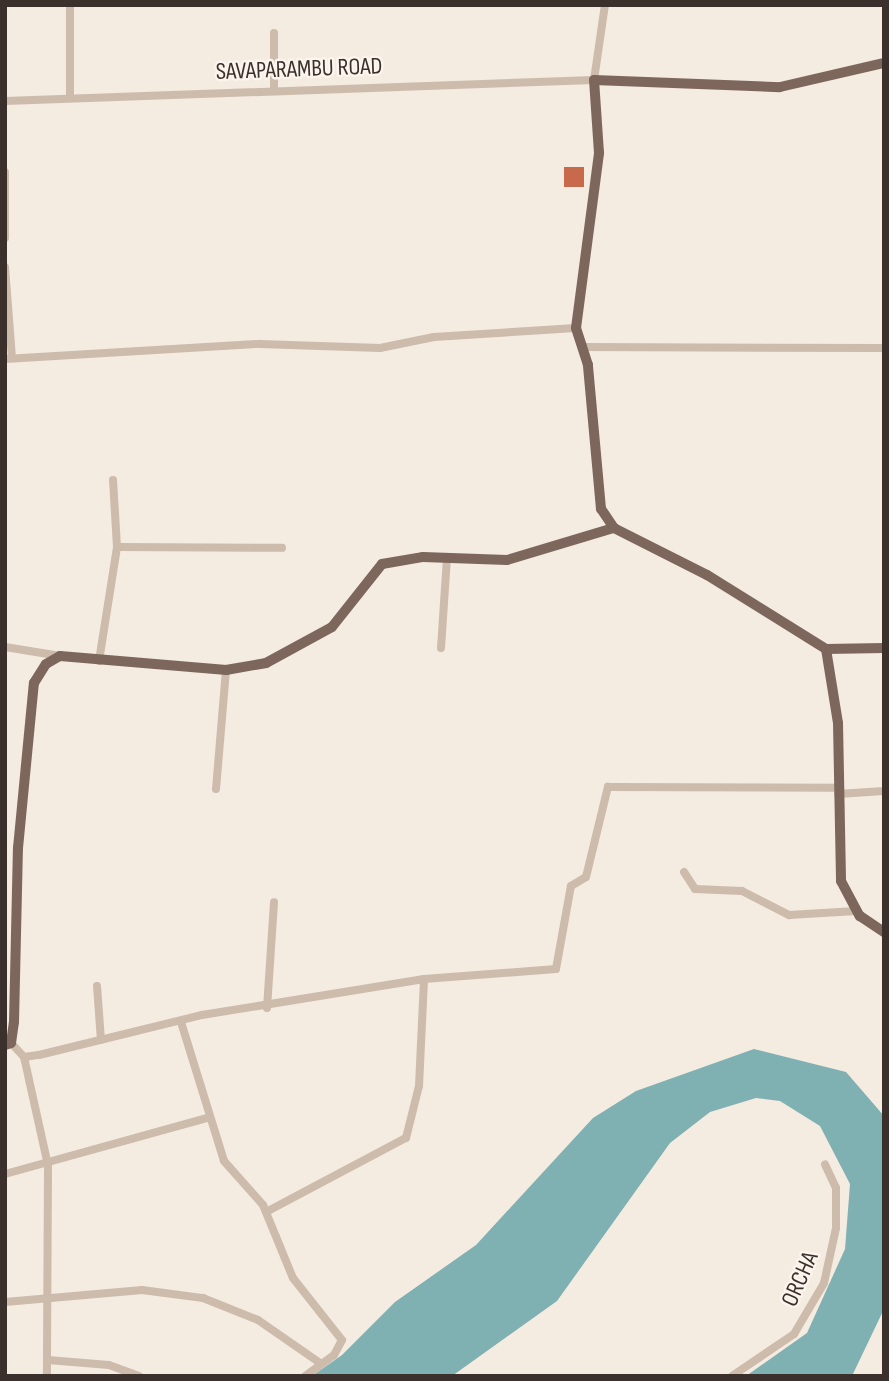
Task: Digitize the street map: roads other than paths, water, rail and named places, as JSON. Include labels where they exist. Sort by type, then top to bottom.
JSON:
[{"type":"main road","points":[[884,63],[780,87],[594,80],[599,153],[576,328],[582,347],[601,509],[614,528],[707,575],[826,649],[884,648]]},
{"type":"main road","points":[[8,1044],[18,848],[34,683],[60,656],[226,670],[266,663],[310,643],[351,607],[382,564],[447,557],[507,560],[614,528]]},
{"type":"main road","points":[[826,649],[838,723],[841,881],[856,911],[884,932]]},
{"type":"street","points":[[594,80],[605,5]]},
{"type":"street","points":[[69,95],[70,7]]},
{"type":"street","points":[[274,33],[274,89]]},
{"type":"street","name":"SAVAPARAMBU ROAD","points":[[5,101],[69,95],[594,80]]},
{"type":"street","points":[[5,172],[5,238]]},
{"type":"street","points":[[5,267],[9,358],[261,344],[380,348],[434,337],[576,328]]},
{"type":"street","points":[[582,347],[884,348]]},
{"type":"street","points":[[99,661],[117,547],[113,480]]},
{"type":"street","points":[[117,547],[282,548]]},
{"type":"street","points":[[441,648],[447,557]]},
{"type":"street","points":[[5,647],[60,656]]},
{"type":"street","points":[[216,789],[226,670]]},
{"type":"street","points":[[24,1057],[181,1022],[424,979],[556,969],[571,886],[586,877],[608,787],[884,791]]},
{"type":"street","points":[[684,872],[695,889],[742,891],[789,915],[856,911]]},
{"type":"street","points":[[267,1008],[274,902]]},
{"type":"street","points":[[266,1212],[406,1138],[419,1086],[424,979]]},
{"type":"street","points":[[97,986],[100,1041]]},
{"type":"street","points":[[181,1022],[207,1118],[224,1161],[266,1212],[293,1278],[342,1340],[340,1349],[304,1376]]},
{"type":"street","points":[[8,1044],[24,1057],[48,1165],[47,1376]]},
{"type":"street","points":[[5,1174],[48,1165],[207,1118]]},
{"type":"street","name":"ORCHA","points":[[732,1376],[794,1334],[824,1283],[836,1228],[836,1188],[825,1164]]},
{"type":"street","points":[[5,1302],[49,1296],[142,1290],[203,1298],[258,1320],[320,1363]]},
{"type":"street","points":[[48,1360],[109,1365],[139,1376]]},
{"type":"water","points":[[754,1049],[846,1072],[884,1116],[884,1309],[852,1376],[746,1376],[807,1333],[845,1249],[850,1184],[820,1126],[780,1101],[756,1098],[710,1112],[670,1143],[557,1301],[452,1376],[312,1376],[342,1355],[395,1302],[476,1245],[593,1118],[636,1091]]}]
